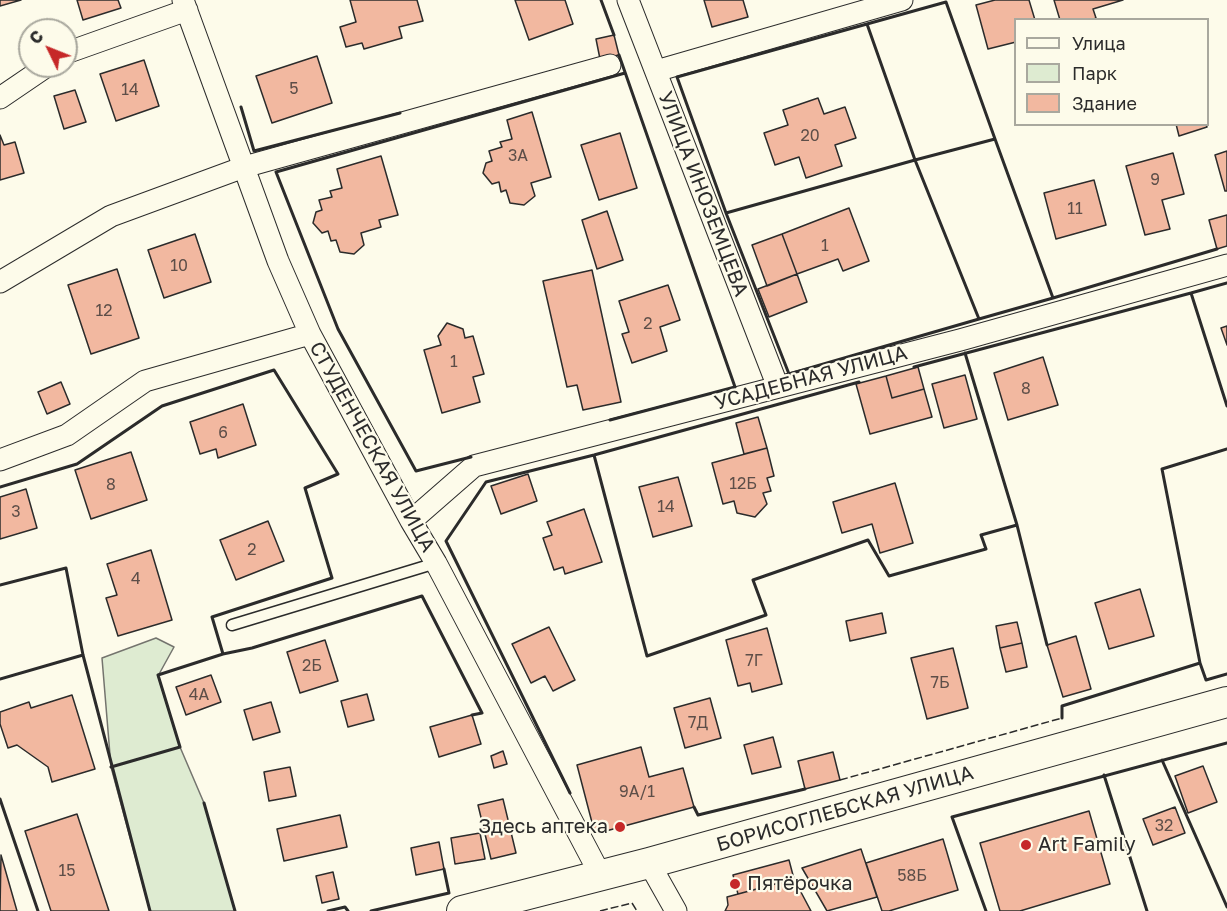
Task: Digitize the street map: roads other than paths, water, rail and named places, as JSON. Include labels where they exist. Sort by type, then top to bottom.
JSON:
[{"type":"street","name":"УЛИЦА ИНОЗЕМЦЕВА","points":[[628,0],[778,387]]},
{"type":"street","points":[[656,72],[902,0]]},
{"type":"street","points":[[78,48],[185,5]]},
{"type":"street","name":"СТУДЕНЧЕСКАЯ УЛИЦА","points":[[185,5],[278,261],[310,334],[436,563],[601,876]]},
{"type":"street","points":[[0,282],[111,216],[244,166],[610,65]]},
{"type":"street","points":[[0,98],[29,78]]},
{"type":"street","name":"УСАДЕБНАЯ УЛИЦА","points":[[411,521],[474,466],[960,339],[1227,265]]},
{"type":"street","points":[[0,460],[67,435],[144,381],[310,334]]},
{"type":"street","name":"БОРИСОГЛЕБСКАЯ УЛИЦА","points":[[462,911],[650,863],[1227,702]]},
{"type":"street","points":[[650,863],[676,911]]},
{"type":"lane","points":[[232,625],[436,563]]},
{"type":"place","name":"Здесь аптека","points":[[620,827]]},
{"type":"place","name":"Art Family","points":[[1026,845]]},
{"type":"place","name":"Пятёрочка","points":[[735,884]]}]
